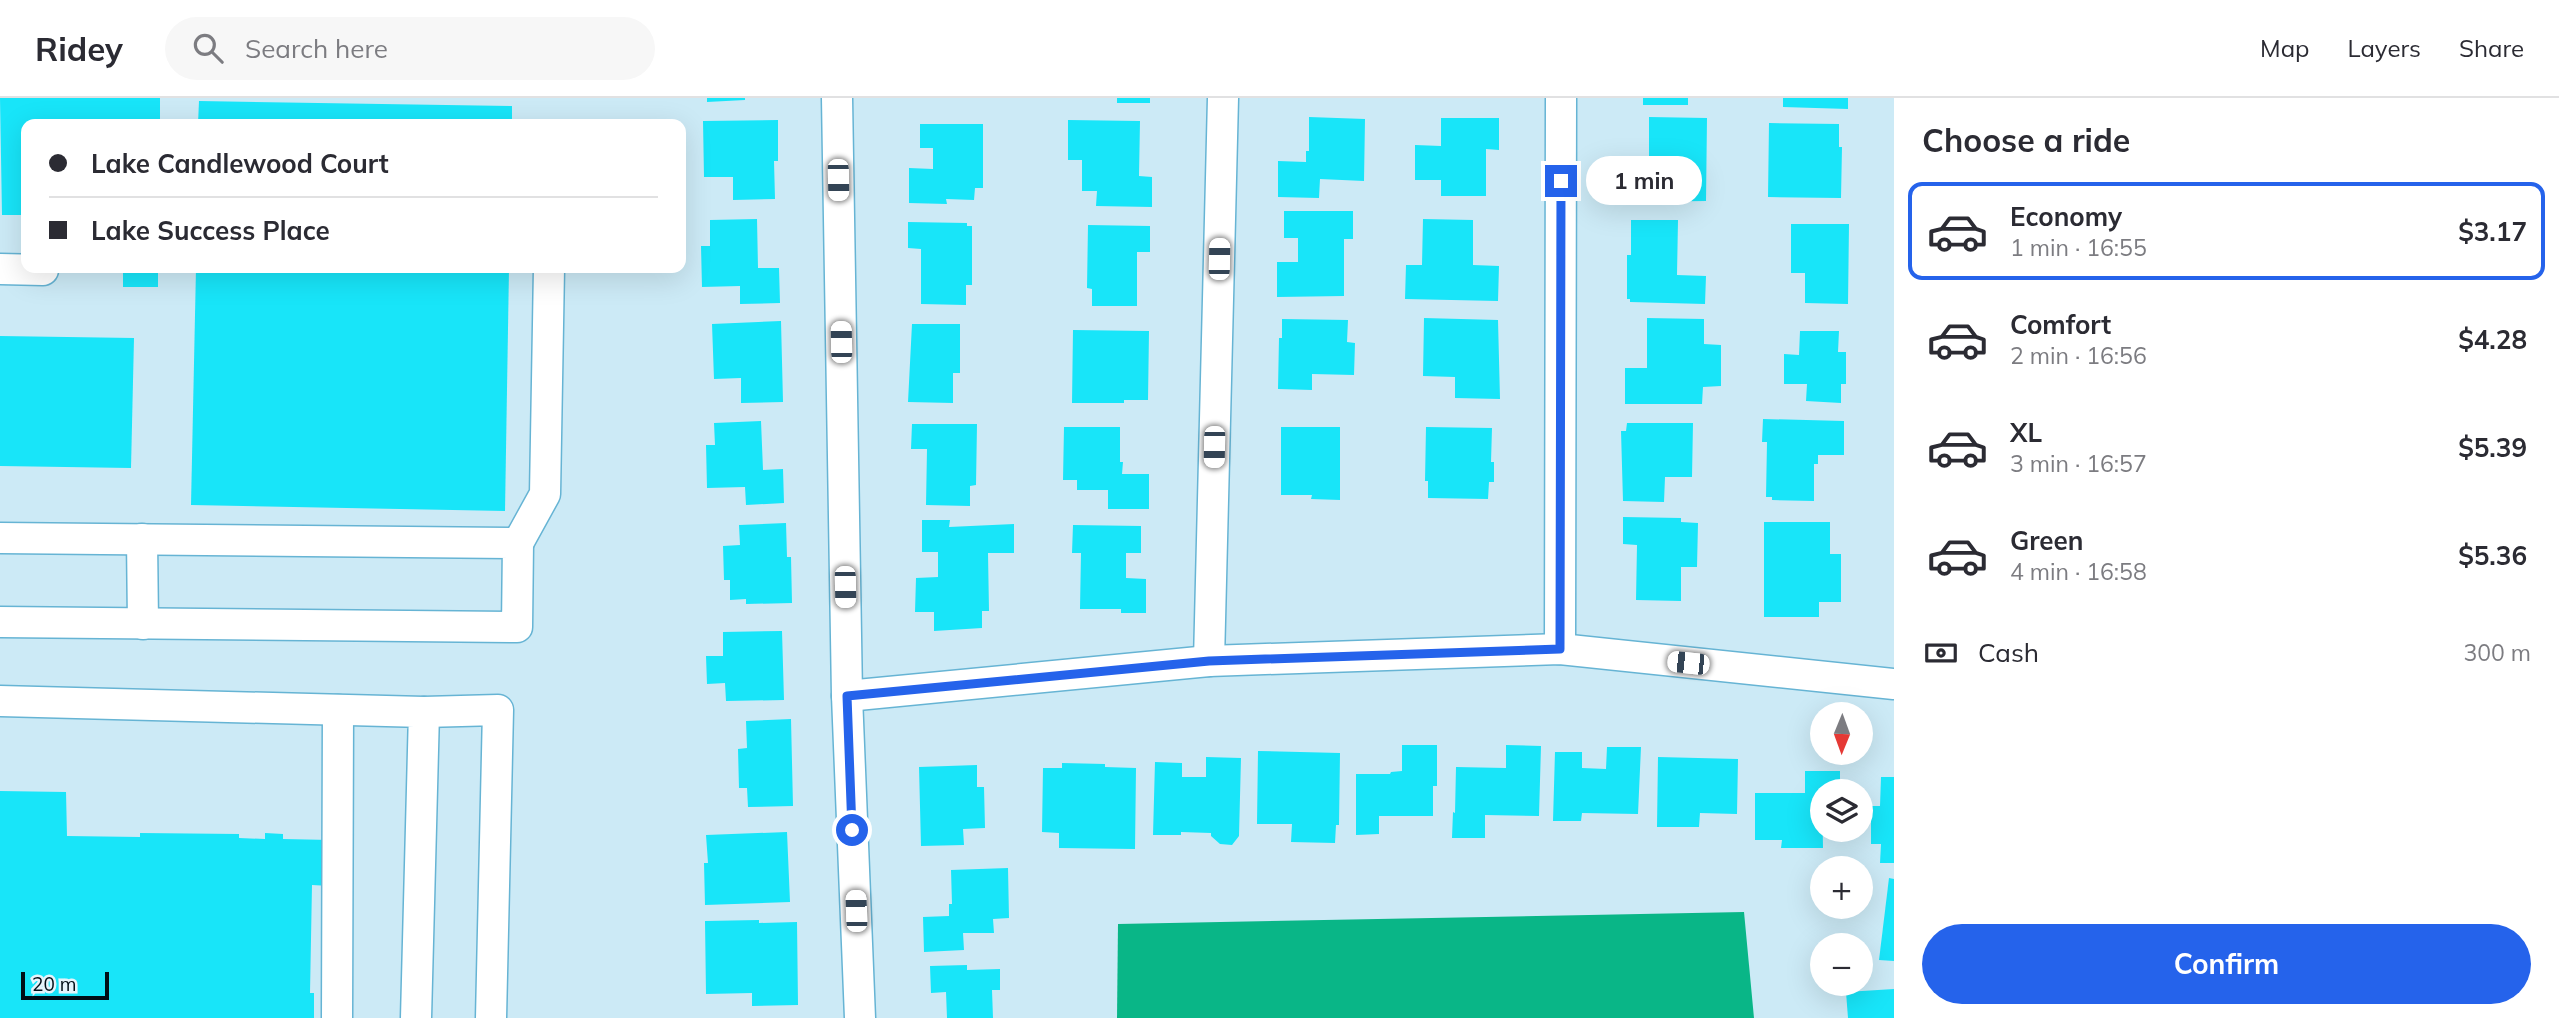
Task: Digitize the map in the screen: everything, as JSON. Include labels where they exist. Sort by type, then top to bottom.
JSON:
[{"type":"street","points":[[837,98],[847,696],[860,1018]]},
{"type":"street","points":[[1209,661],[1223,98]]},
{"type":"street","points":[[1560,649],[1561,98]]},
{"type":"street","points":[[0,269],[21,269]]},
{"type":"street","points":[[0,622],[517,627],[518,543],[545,494],[550,273]]},
{"type":"street","points":[[0,538],[518,543]]},
{"type":"street","points":[[142,539],[143,624]]},
{"type":"street","points":[[847,696],[1209,661],[1560,649],[1894,684]]},
{"type":"street","points":[[0,701],[424,712],[498,710],[491,1018]]},
{"type":"street","points":[[337,1018],[338,710]]},
{"type":"street","points":[[416,1018],[424,712]]},
{"type":"shaded area","points":[[1744,912],[1754,1018],[1117,1018],[1118,924]]},
{"type":"building","points":[[0,98],[160,98],[160,119],[21,119],[21,215],[2,215]]},
{"type":"building","points":[[707,98],[745,98],[745,100],[707,102]]},
{"type":"building","points":[[1117,98],[1150,98],[1150,103],[1117,103]]},
{"type":"building","points":[[1643,98],[1688,98],[1688,105],[1643,105]]},
{"type":"building","points":[[1783,98],[1848,98],[1848,109],[1783,107]]},
{"type":"building","points":[[199,101],[512,106],[512,119],[198,119]]},
{"type":"building","points":[[1309,117],[1365,119],[1364,181],[1320,179],[1319,198],[1278,197],[1278,161],[1306,162],[1306,151],[1309,151]]},
{"type":"building","points":[[1649,117],[1707,118],[1706,201],[1627,202],[1628,166],[1649,166]]},
{"type":"building","points":[[1441,118],[1499,118],[1499,150],[1486,149],[1486,196],[1441,196],[1441,180],[1415,180],[1415,145],[1441,146]]},
{"type":"building","points":[[778,120],[778,161],[774,161],[775,199],[733,200],[733,177],[704,177],[703,121]]},
{"type":"building","points":[[1068,120],[1140,121],[1139,176],[1152,177],[1152,207],[1096,206],[1097,191],[1082,191],[1082,160],[1068,160]]},
{"type":"building","points":[[1769,123],[1839,124],[1839,147],[1842,147],[1841,198],[1768,197]]},
{"type":"building","points":[[920,124],[983,124],[983,188],[975,188],[974,200],[946,199],[947,204],[909,203],[909,168],[933,169],[933,148],[920,148]]},
{"type":"building","points":[[1284,211],[1353,211],[1353,239],[1344,239],[1344,296],[1277,297],[1277,262],[1298,262],[1298,238],[1284,238]]},
{"type":"building","points":[[757,219],[758,268],[779,268],[780,303],[740,304],[740,286],[702,287],[701,246],[710,246],[710,220]]},
{"type":"building","points":[[1423,219],[1473,220],[1473,265],[1499,266],[1498,301],[1405,299],[1406,265],[1422,265]]},
{"type":"building","points":[[1631,220],[1678,220],[1677,275],[1706,276],[1705,304],[1630,302],[1630,299],[1627,299],[1627,255],[1631,255]]},
{"type":"building","points":[[908,222],[967,223],[967,226],[972,226],[972,285],[966,285],[966,305],[921,304],[921,249],[908,248]]},
{"type":"building","points":[[1791,224],[1849,224],[1848,304],[1805,303],[1805,273],[1791,273]]},
{"type":"building","points":[[1088,225],[1150,226],[1150,252],[1137,252],[1137,306],[1092,306],[1092,289],[1087,288]]},
{"type":"building","points":[[123,273],[158,273],[158,287],[123,287]]},
{"type":"building","points":[[196,273],[509,273],[505,511],[191,505]]},
{"type":"building","points":[[1424,318],[1498,320],[1500,399],[1455,398],[1455,377],[1423,376]]},
{"type":"building","points":[[1647,318],[1704,319],[1704,344],[1721,345],[1721,386],[1703,387],[1702,404],[1625,404],[1625,368],[1647,368]]},
{"type":"building","points":[[1282,319],[1348,320],[1347,342],[1355,343],[1354,375],[1312,374],[1312,390],[1278,389]]},
{"type":"building","points":[[781,321],[783,402],[741,403],[741,378],[714,379],[712,324]]},
{"type":"building","points":[[912,324],[960,324],[960,373],[953,373],[953,403],[908,402]]},
{"type":"building","points":[[1073,330],[1149,331],[1148,400],[1072,403]]},
{"type":"building","points":[[1800,331],[1839,331],[1838,352],[1846,352],[1846,384],[1841,384],[1841,403],[1806,401],[1807,384],[1784,384],[1784,354],[1799,355]]},
{"type":"building","points":[[0,336],[134,338],[131,468],[0,466]]},
{"type":"building","points":[[1763,419],[1844,421],[1844,455],[1818,455],[1818,464],[1814,464],[1814,501],[1772,500],[1772,497],[1766,497],[1767,442],[1762,442]]},
{"type":"building","points":[[761,421],[763,470],[783,469],[784,503],[746,505],[745,487],[707,488],[706,445],[715,445],[714,423]]},
{"type":"building","points":[[1627,423],[1693,423],[1692,477],[1665,477],[1664,502],[1623,501],[1621,431],[1626,431]]},
{"type":"building","points":[[912,424],[977,424],[976,485],[970,486],[970,506],[926,505],[927,449],[911,449]]},
{"type":"building","points":[[1064,427],[1120,427],[1122,474],[1149,474],[1149,509],[1108,509],[1108,490],[1077,490],[1077,480],[1063,480]]},
{"type":"building","points":[[1281,427],[1340,427],[1340,500],[1311,499],[1312,495],[1281,495]]},
{"type":"building","points":[[1426,427],[1492,428],[1491,462],[1494,462],[1494,482],[1489,482],[1488,499],[1428,498],[1428,481],[1425,481]]},
{"type":"building","points":[[1623,517],[1681,518],[1681,522],[1698,523],[1697,567],[1681,567],[1681,601],[1636,600],[1637,545],[1623,544]]},
{"type":"building","points":[[922,520],[950,520],[949,527],[1014,524],[1014,553],[988,553],[989,611],[982,611],[982,628],[934,631],[934,612],[915,612],[916,578],[938,577],[938,552],[922,552]]},
{"type":"building","points":[[1764,522],[1830,522],[1830,554],[1841,554],[1841,602],[1819,602],[1819,617],[1764,617]]},
{"type":"building","points":[[786,523],[787,557],[791,557],[792,603],[746,604],[746,599],[730,600],[730,580],[724,580],[723,546],[740,545],[739,525]]},
{"type":"building","points":[[1073,525],[1141,526],[1141,553],[1126,553],[1126,578],[1146,579],[1146,613],[1121,613],[1121,609],[1080,609],[1081,553],[1072,553]]},
{"type":"building","points":[[782,631],[784,700],[726,701],[725,683],[707,684],[706,656],[723,656],[723,632]]},
{"type":"building","points":[[791,719],[793,806],[748,807],[747,788],[739,788],[738,749],[747,748],[746,721]]},
{"type":"building","points":[[1402,745],[1437,745],[1437,786],[1433,786],[1433,816],[1379,816],[1379,834],[1356,835],[1356,774],[1390,774],[1402,771]]},
{"type":"building","points":[[1506,745],[1541,746],[1539,816],[1485,815],[1485,838],[1452,838],[1456,767],[1506,768]]},
{"type":"building","points":[[1607,747],[1641,747],[1638,814],[1582,813],[1581,821],[1553,821],[1555,752],[1582,752],[1582,768],[1606,769]]},
{"type":"building","points":[[1258,751],[1340,753],[1339,825],[1336,825],[1335,843],[1291,842],[1292,824],[1257,824]]},
{"type":"building","points":[[1206,757],[1241,758],[1239,836],[1232,845],[1220,844],[1211,833],[1153,835],[1155,762],[1182,763],[1182,777],[1206,777]]},
{"type":"building","points":[[1658,757],[1738,759],[1737,814],[1700,813],[1699,827],[1657,827]]},
{"type":"building","points":[[1062,763],[1136,768],[1135,849],[1059,848],[1059,833],[1042,832],[1043,768],[1062,768]]},
{"type":"building","points":[[977,765],[977,787],[984,787],[985,828],[963,829],[964,845],[921,846],[919,767]]},
{"type":"building","points":[[1805,771],[1840,771],[1840,779],[1810,779],[1810,842],[1823,842],[1823,848],[1781,848],[1782,840],[1755,840],[1755,793],[1805,793]]},
{"type":"building","points":[[1881,777],[1894,777],[1894,863],[1880,863],[1881,844],[1871,844],[1873,806],[1880,806]]},
{"type":"building","points":[[0,791],[66,792],[67,836],[140,837],[140,833],[239,834],[239,838],[265,839],[265,833],[283,834],[283,839],[331,840],[330,886],[312,885],[310,993],[314,993],[314,1018],[0,1018]]},
{"type":"building","points":[[787,832],[790,902],[705,905],[704,863],[708,863],[706,835]]},
{"type":"building","points":[[1008,868],[1009,918],[993,919],[994,933],[963,933],[964,950],[924,952],[923,917],[949,916],[949,904],[952,904],[951,870]]},
{"type":"building","points":[[1889,878],[1894,879],[1894,961],[1879,960]]},
{"type":"building","points":[[759,920],[759,923],[797,922],[798,1005],[752,1006],[752,993],[706,994],[705,921]]},
{"type":"building","points":[[967,965],[967,970],[1000,969],[1000,990],[992,990],[993,1018],[947,1018],[946,992],[931,993],[930,966]]},
{"type":"building","points":[[1894,989],[1894,1018],[1848,1018],[1846,996],[1873,996],[1873,990]]},
{"type":"route","points":[[852,830],[847,696],[1209,661],[1560,649],[1561,181]]}]
